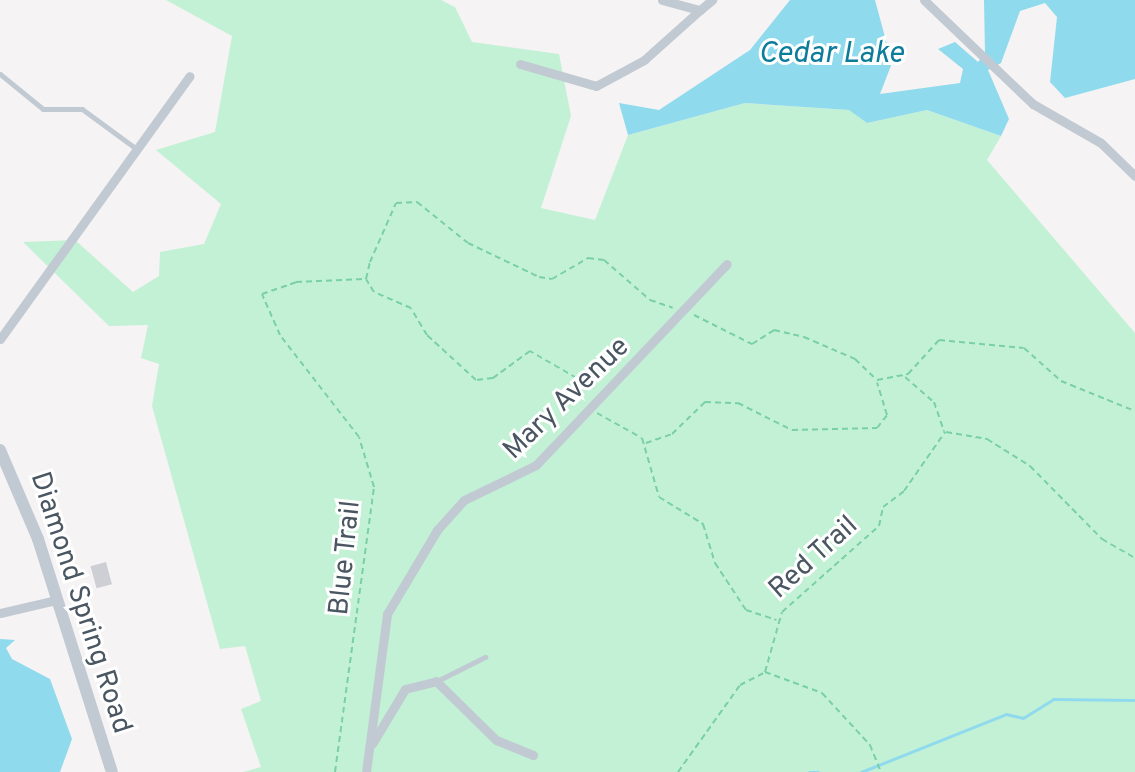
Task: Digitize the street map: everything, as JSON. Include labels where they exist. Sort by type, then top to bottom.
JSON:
[{"type":"street","points":[[662,0],[700,10]]},
{"type":"street","points":[[520,64],[596,86],[644,60],[712,0]]},
{"type":"street","points":[[924,0],[977,55],[1135,176]]},
{"type":"street","points":[[0,339],[135,148],[190,76]]},
{"type":"street","name":"Mary Avenue","points":[[366,772],[372,744],[378,651],[408,572],[464,500],[520,478],[597,407],[727,264]]},
{"type":"street","name":"Diamond Spring Road","points":[[0,450],[56,600],[112,772]]},
{"type":"street","points":[[0,613],[56,600]]},
{"type":"street","points":[[372,744],[405,689],[436,681],[496,740],[533,755]]},
{"type":"lane","points":[[0,74],[43,109],[82,109],[135,148]]},
{"type":"lane","points":[[436,681],[485,657]]},
{"type":"path","points":[[404,200],[417,202],[468,243],[539,277],[552,279],[595,257],[650,300],[752,344],[774,330],[804,337],[855,359],[877,380],[887,415],[877,428],[792,430],[738,403],[705,402],[672,434],[645,443],[602,422],[592,384],[530,351],[493,378],[476,380],[434,343],[411,308],[374,292],[366,279],[389,212],[404,200]]},
{"type":"path","name":"Blue Trail","points":[[335,772],[374,487],[359,437],[280,335],[262,294],[296,282],[366,279]]},
{"type":"path","points":[[877,380],[905,377],[939,340],[1024,348],[1061,381],[1135,411]]},
{"type":"path","points":[[905,377],[934,402],[945,432],[987,439],[1030,466],[1102,539],[1135,558]]},
{"type":"path","name":"Red Trail","points":[[645,443],[659,497],[703,524],[715,563],[746,610],[776,620],[879,526],[883,507],[904,491],[945,432]]},
{"type":"path","points":[[765,672],[776,620]]},
{"type":"path","points":[[678,772],[740,685],[765,672],[822,693],[876,760],[881,772]]},
{"type":"green space","points":[[166,0],[441,0],[455,7],[472,42],[559,54],[571,116],[541,208],[595,220],[628,135],[745,103],[850,110],[867,123],[927,110],[1001,136],[987,160],[1135,333],[1135,772],[243,772],[261,767],[241,709],[261,701],[245,646],[220,649],[152,406],[159,364],[141,358],[148,325],[109,326],[23,242],[75,240],[133,292],[159,276],[160,252],[204,244],[221,204],[156,150],[215,132],[232,36]]},
{"type":"water","name":"Cedar Lake","points":[[790,0],[875,0],[892,63],[880,94],[960,83],[963,69],[938,49],[955,42],[978,62],[985,53],[984,0],[1135,0],[1135,79],[1065,98],[1050,82],[1057,17],[1045,3],[1020,11],[1001,63],[988,70],[1009,119],[1001,136],[927,110],[867,123],[849,110],[745,103],[628,135],[619,103],[659,110],[750,50]]},
{"type":"water","points":[[0,639],[15,640],[6,648],[12,659],[50,679],[72,739],[60,772],[0,772]]},
{"type":"building","points":[[106,562],[112,584],[96,588],[91,566]]},
{"type":"waterway","points":[[861,772],[1006,714],[1023,718],[1053,699],[1135,700]]},
{"type":"waterway","points":[[809,772],[818,772]]}]
